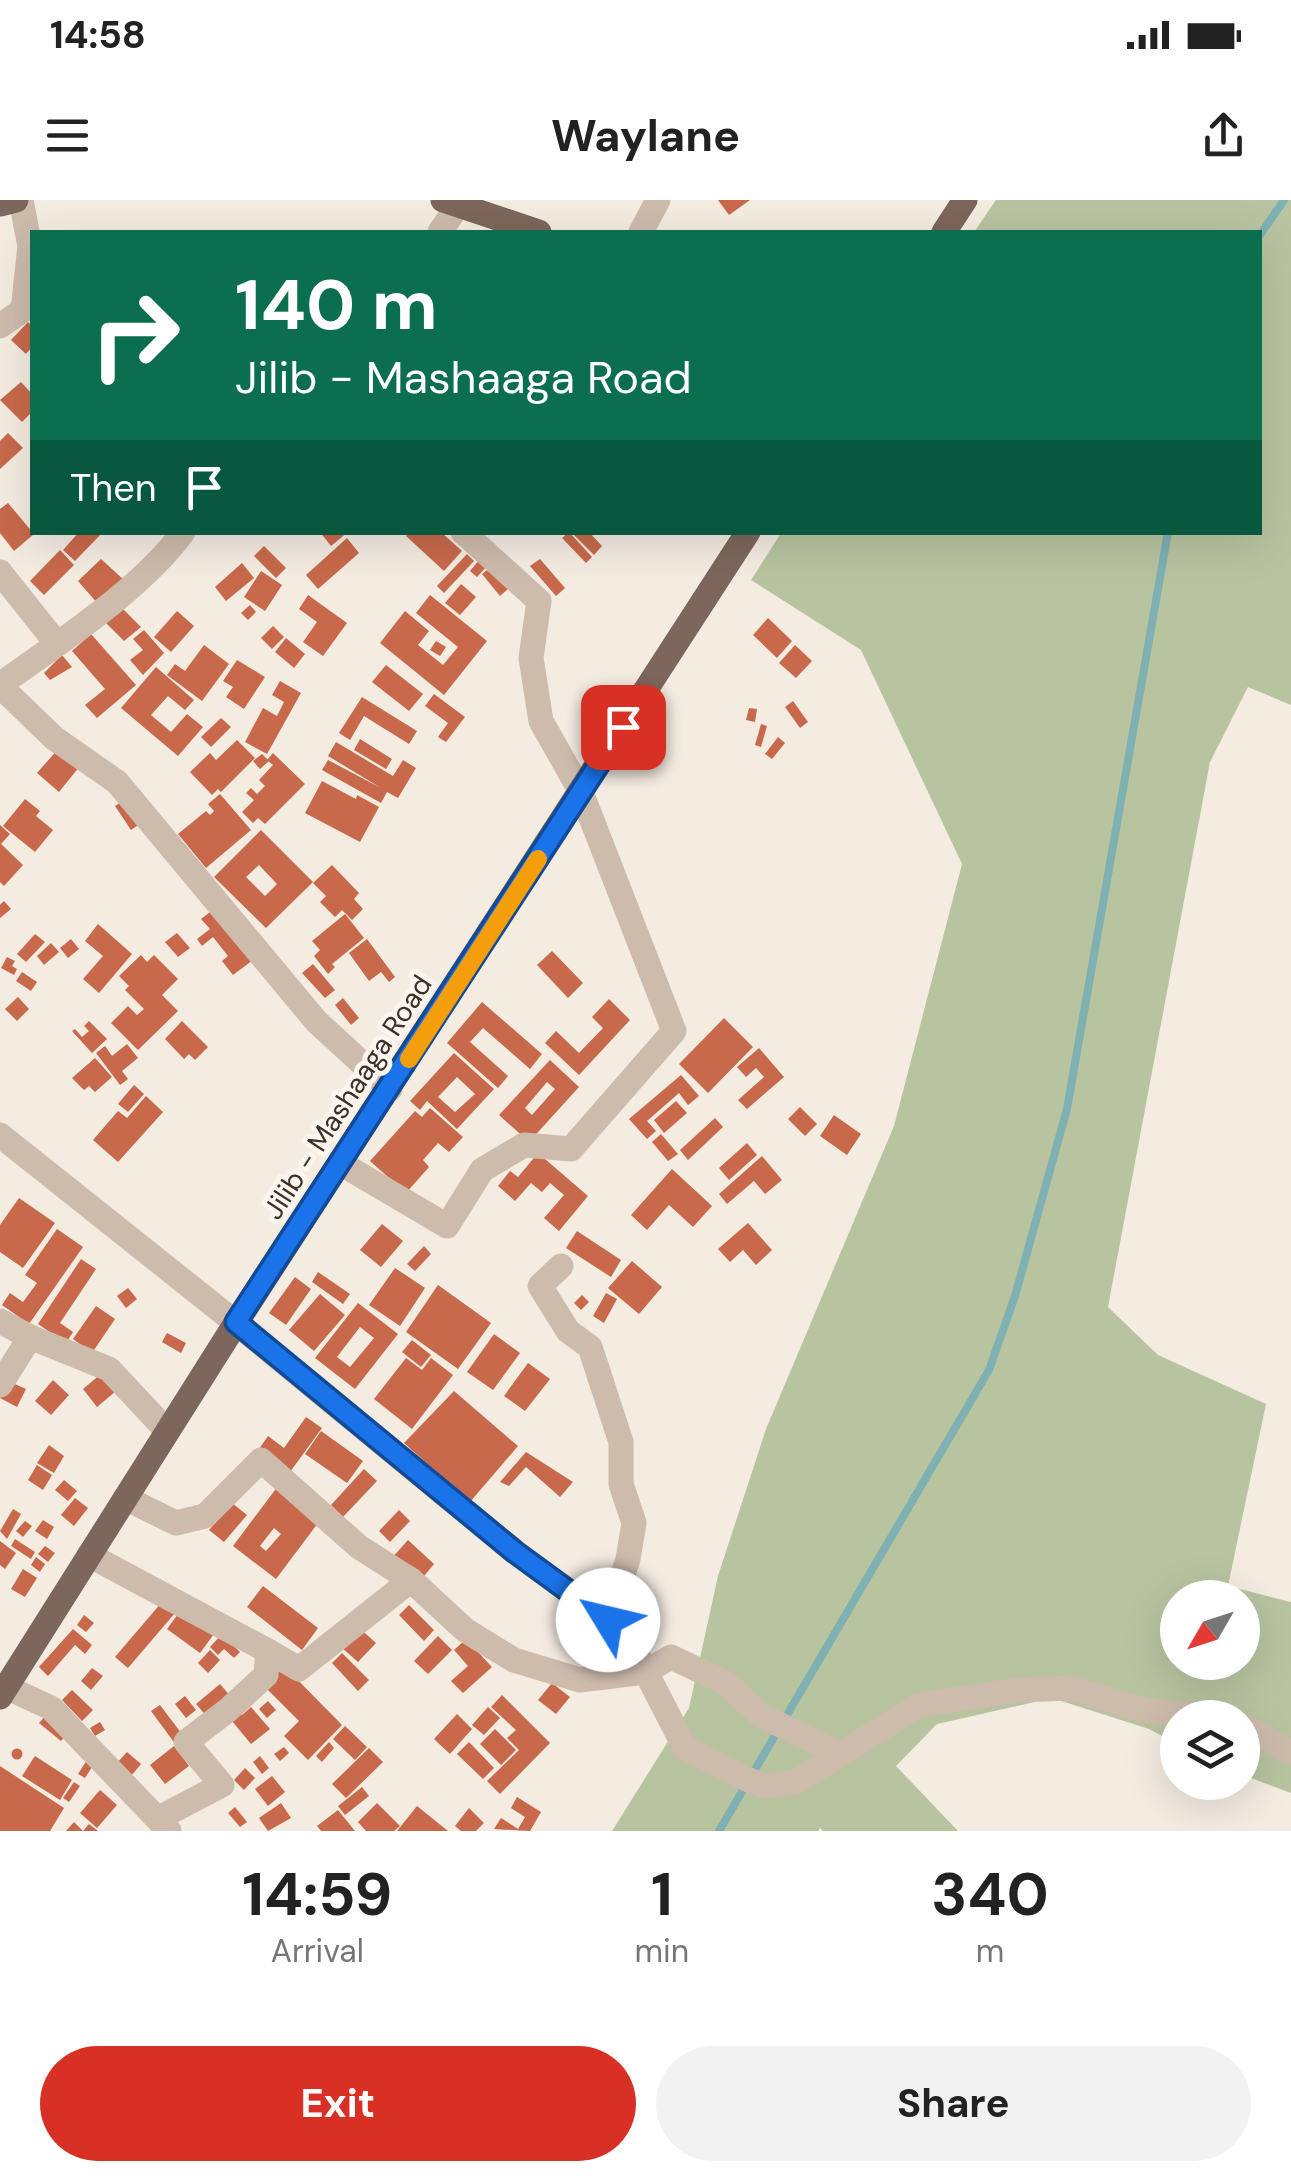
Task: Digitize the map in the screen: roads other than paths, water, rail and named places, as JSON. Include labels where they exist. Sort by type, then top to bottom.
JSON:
[{"type":"main road","points":[[0,204],[18,200]]},
{"type":"main road","points":[[945,230],[966,200]]},
{"type":"main road","points":[[451,202],[533,230]]},
{"type":"main road","name":"Jilib - Mashaaga Road","points":[[3,1692],[236,1322],[746,535]]},
{"type":"street","points":[[0,326],[23,310],[30,246],[18,200]]},
{"type":"street","points":[[642,230],[658,200]]},
{"type":"street","points":[[441,230],[451,202]]},
{"type":"street","points":[[180,535],[165,557],[0,685],[54,738],[117,782],[316,1021],[390,1089]]},
{"type":"street","points":[[340,1164],[447,1226],[482,1170],[524,1145],[571,1150],[674,1032],[581,792],[541,720],[531,658],[539,601],[466,535]]},
{"type":"street","points":[[0,572],[57,644]]},
{"type":"street","points":[[0,1135],[236,1322],[515,1552],[608,1620],[630,1641],[685,1748],[748,1780],[764,1786],[796,1782],[919,1706],[1018,1690],[1071,1688],[1142,1710],[1160,1712]]},
{"type":"street","points":[[561,1266],[540,1286],[568,1331],[590,1347],[600,1370],[622,1442],[621,1484],[634,1523],[628,1559],[608,1620]]},
{"type":"street","points":[[0,1321],[109,1368],[167,1431]]},
{"type":"street","points":[[0,1385],[30,1337]]},
{"type":"street","points":[[125,1498],[176,1523],[205,1516],[261,1460],[358,1547],[411,1580],[464,1630],[514,1660],[580,1680],[645,1672],[670,1657],[726,1684],[762,1716],[840,1754]]},
{"type":"street","points":[[89,1555],[299,1670],[411,1580]]},
{"type":"street","points":[[3,1692],[51,1708],[164,1824],[222,1786],[186,1742],[266,1675],[268,1651]]},
{"type":"street","points":[[1260,1735],[1291,1752]]},
{"type":"waterway","points":[[1262,232],[1284,200]]},
{"type":"waterway","points":[[719,1831],[989,1370],[1015,1296],[1067,1109],[1167,535]]}]
